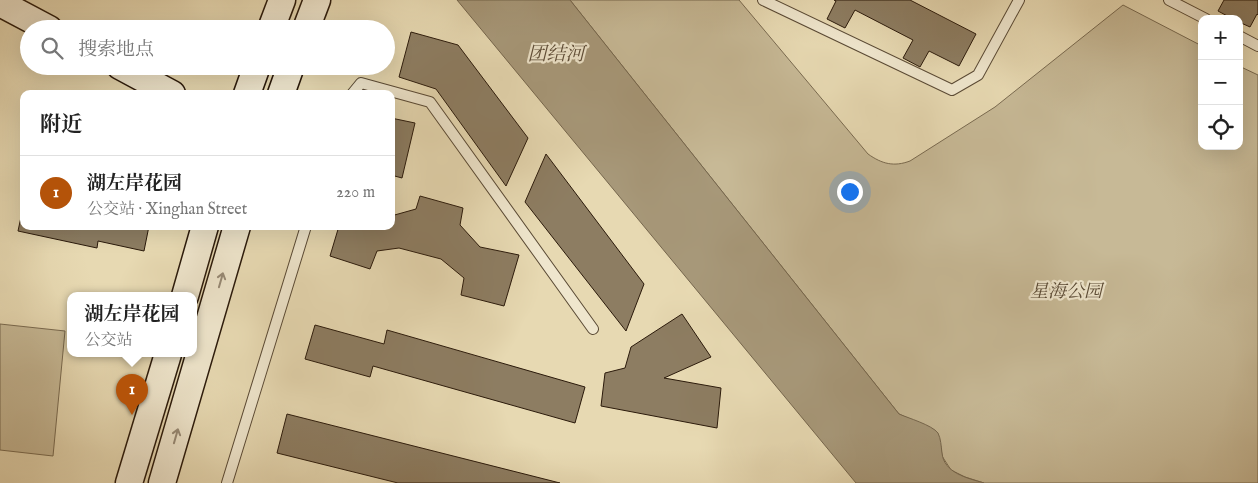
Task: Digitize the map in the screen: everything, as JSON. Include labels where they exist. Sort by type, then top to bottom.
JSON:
[{"type":"main road","points":[[274,20],[282,0]]},
{"type":"main road","points":[[309,20],[317,0]]},
{"type":"main road","points":[[0,3],[32,20]]},
{"type":"main road","points":[[137,75],[165,90]]},
{"type":"main road","points":[[248,90],[254,75]]},
{"type":"main road","points":[[282,90],[288,75]]},
{"type":"main road","points":[[186,292],[204,230]]},
{"type":"main road","points":[[162,483],[236,230]]},
{"type":"main road","points":[[129,483],[167,357]]},
{"type":"lane","points":[[763,0],[952,90],[978,76],[1018,0]]},
{"type":"lane","points":[[1169,0],[1198,15]]},
{"type":"lane","points":[[1243,38],[1258,46]]},
{"type":"lane","points":[[356,90],[362,83],[387,90]]},
{"type":"lane","points":[[395,92],[430,102],[593,329]]},
{"type":"lane","points":[[227,483],[305,230]]},
{"type":"green space","name":"星海公园","points":[[570,0],[739,0],[868,154],[883,162],[893,164],[910,161],[995,107],[1123,5],[1198,44],[1198,150],[1243,150],[1243,68],[1258,75],[1258,483],[984,483],[951,470],[942,456],[941,447],[934,430],[899,414]]},
{"type":"green space","points":[[0,324],[65,331],[53,456],[0,450]]},
{"type":"water","name":"团结河","points":[[457,0],[570,0],[899,414],[935,430],[938,433],[942,453],[947,465],[957,474],[984,483],[856,483]]},
{"type":"building","points":[[834,0],[910,0],[976,34],[959,66],[929,51],[920,67],[903,58],[913,40],[855,10],[845,28],[827,19],[836,1]]},
{"type":"building","points":[[1224,0],[1258,0],[1258,15],[1250,27],[1243,24],[1243,15],[1226,15],[1218,11]]},
{"type":"building","points":[[411,32],[458,45],[528,138],[506,186],[436,89],[399,77]]},
{"type":"building","points":[[395,119],[415,123],[402,178],[395,176]]},
{"type":"building","points":[[546,154],[644,284],[626,331],[525,202]]},
{"type":"building","points":[[420,196],[463,208],[460,225],[480,247],[519,255],[504,306],[461,295],[464,278],[441,259],[399,248],[377,251],[370,269],[330,256],[338,230],[395,230],[395,215],[416,209]]},
{"type":"building","points":[[20,222],[20,230],[148,230],[144,251],[98,241],[97,248],[18,231]]},
{"type":"building","points":[[682,314],[711,357],[664,378],[721,388],[717,428],[601,406],[605,373],[625,368],[631,347]]},
{"type":"building","points":[[315,325],[384,344],[387,330],[585,387],[575,423],[373,366],[370,377],[305,359]]},
{"type":"building","points":[[287,414],[560,483],[398,483],[277,453]]},
{"type":"place","name":"湖左岸花园","points":[[132,415]]}]
